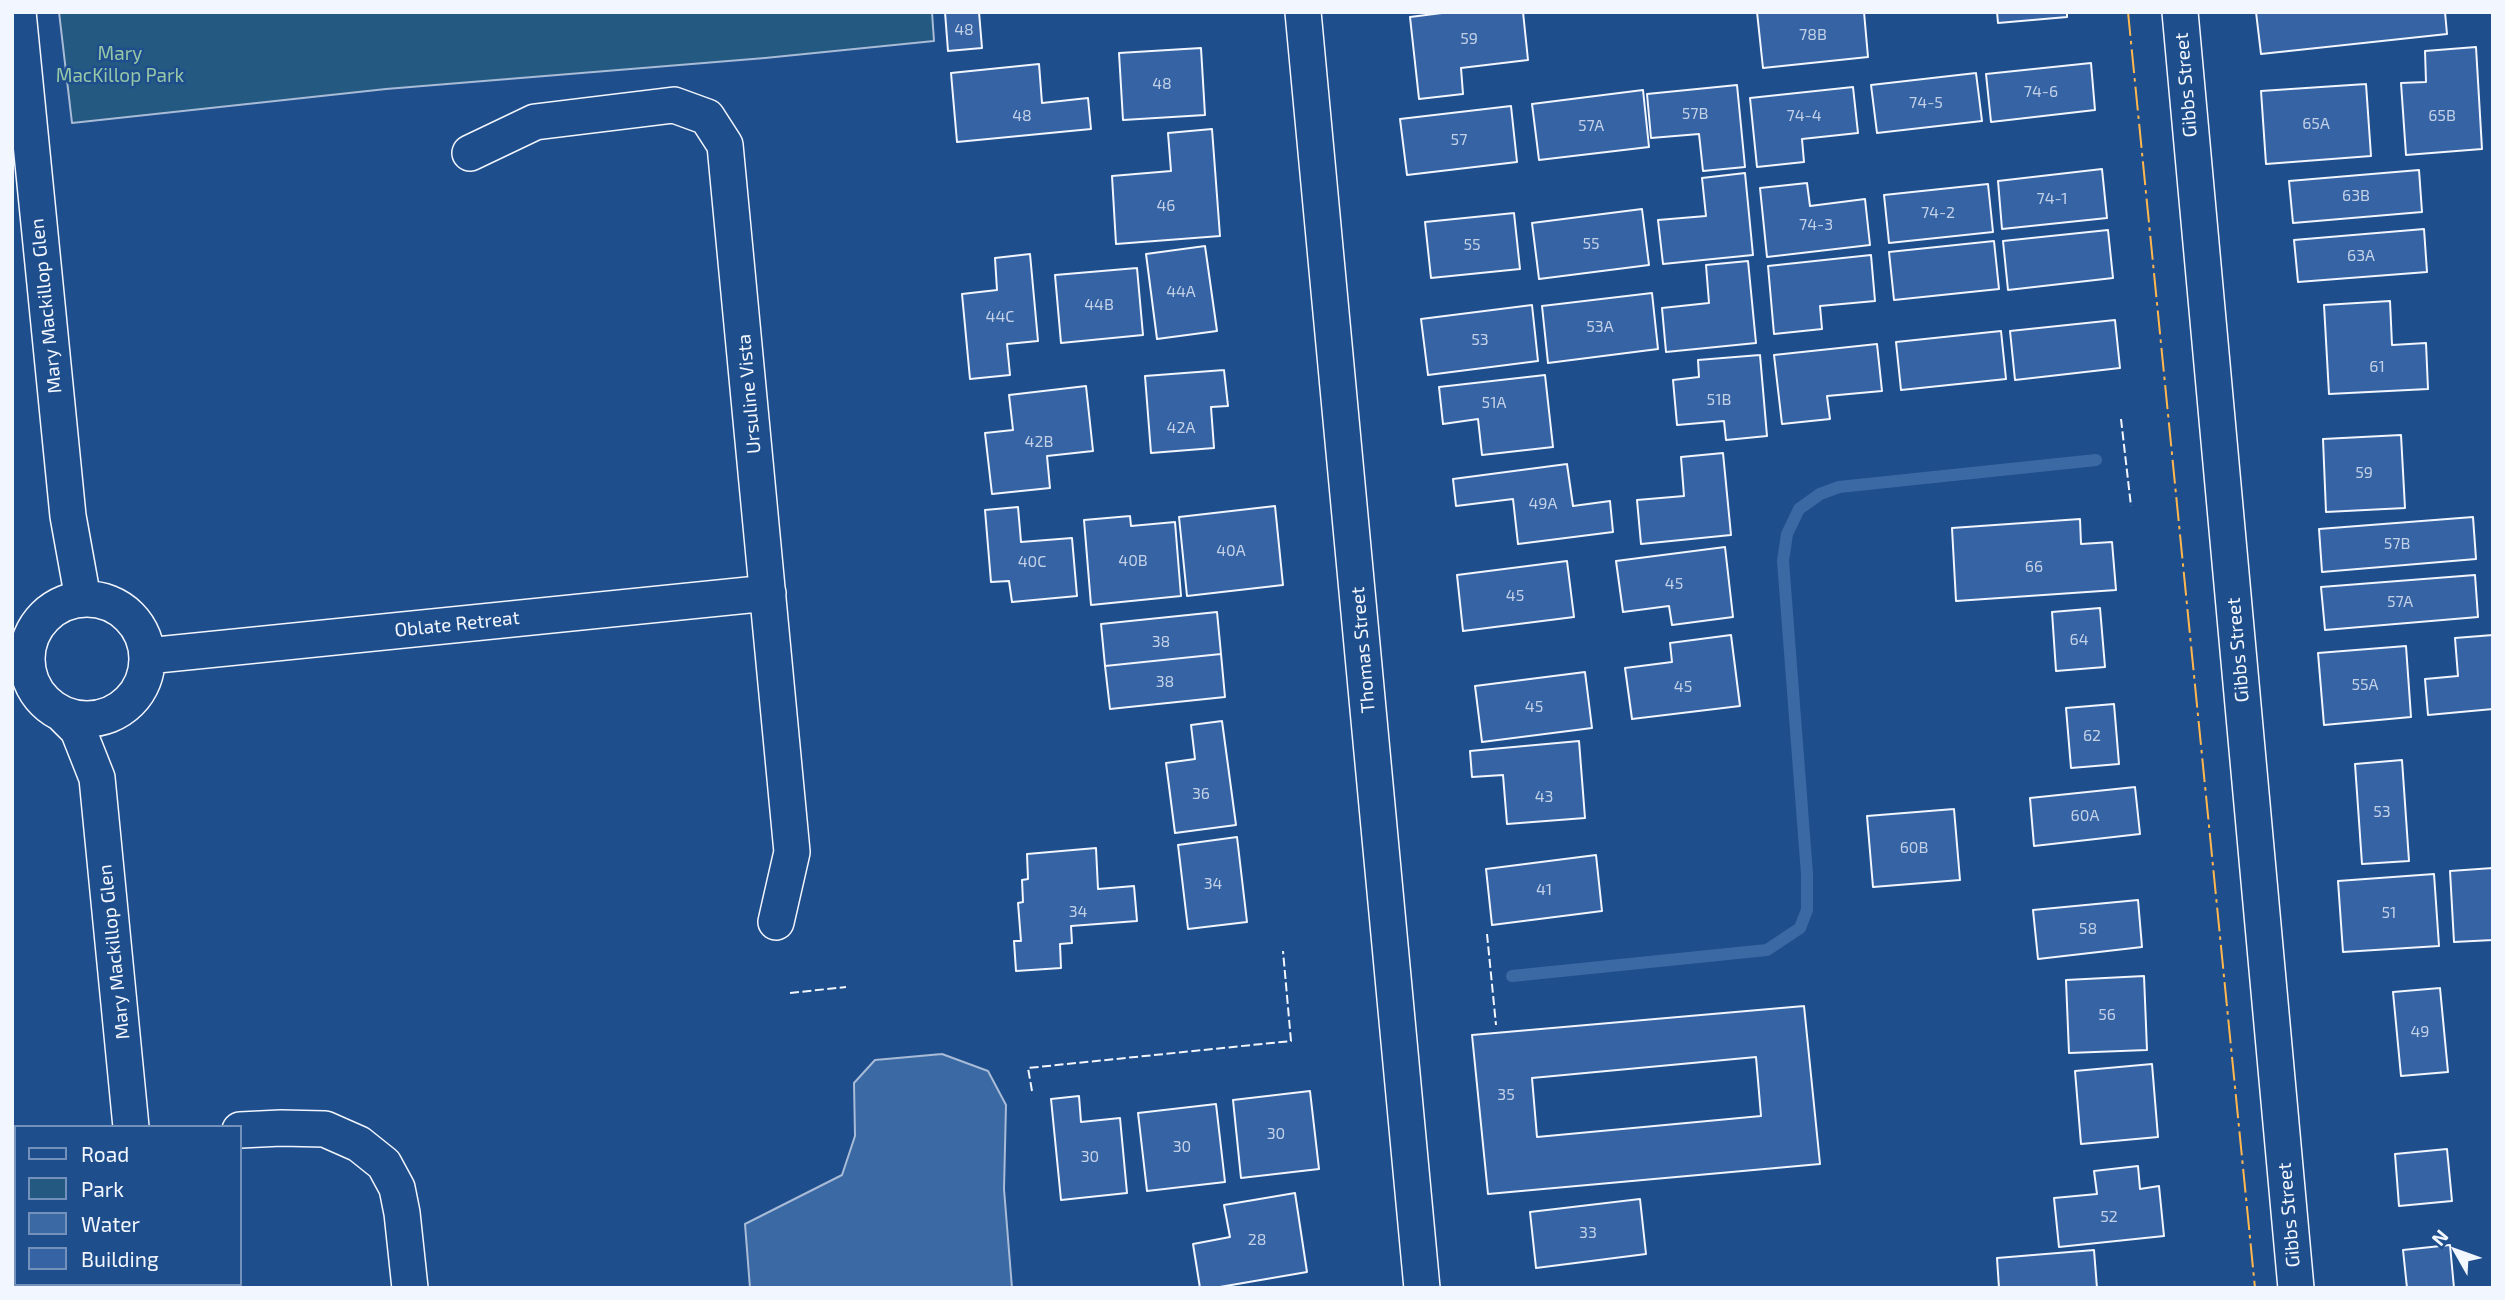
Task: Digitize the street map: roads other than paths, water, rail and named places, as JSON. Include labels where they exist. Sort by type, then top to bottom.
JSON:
[{"type":"street","name":"Mary Mackillop Glen","points":[[18,12],[26,247],[83,599]]},
{"type":"street","name":"Thomas Street","points":[[1303,12],[1422,1288]]},
{"type":"street","name":"Gibbs Street","points":[[2180,12],[2296,1288]]},
{"type":"street","name":"Ursuline Vista","points":[[470,153],[536,122],[674,105],[707,117],[725,145],[792,852],[776,922]]},
{"type":"street","name":"Oblate Retreat","points":[[147,656],[768,593]]},
{"type":"street","points":[[61,713],[76,718],[93,719],[107,715],[133,698],[141,685],[146,671],[145,640],[127,614],[113,605],[83,599],[54,609],[42,619],[20,662],[37,692],[79,730],[97,778]]},
{"type":"street","points":[[97,778],[109,728],[121,708]]},
{"type":"street","name":"Mary Mackillop Glen","points":[[97,778],[131,1125]]},
{"type":"street","points":[[242,1130],[325,1129],[359,1144],[384,1164],[397,1188],[410,1288]]},
{"type":"water","points":[[942,1054],[988,1071],[1006,1105],[1004,1189],[1012,1288],[750,1288],[745,1224],[842,1175],[855,1136],[854,1083],[875,1060]]},
{"type":"waterway","points":[[1512,976],[1767,950],[1800,928],[1807,910],[1807,874],[1783,561],[1787,534],[1799,509],[1820,494],[1839,487],[2096,460]]},
{"type":"park label","name":"Mary MacKillop Park","points":[[120,65]]}]
